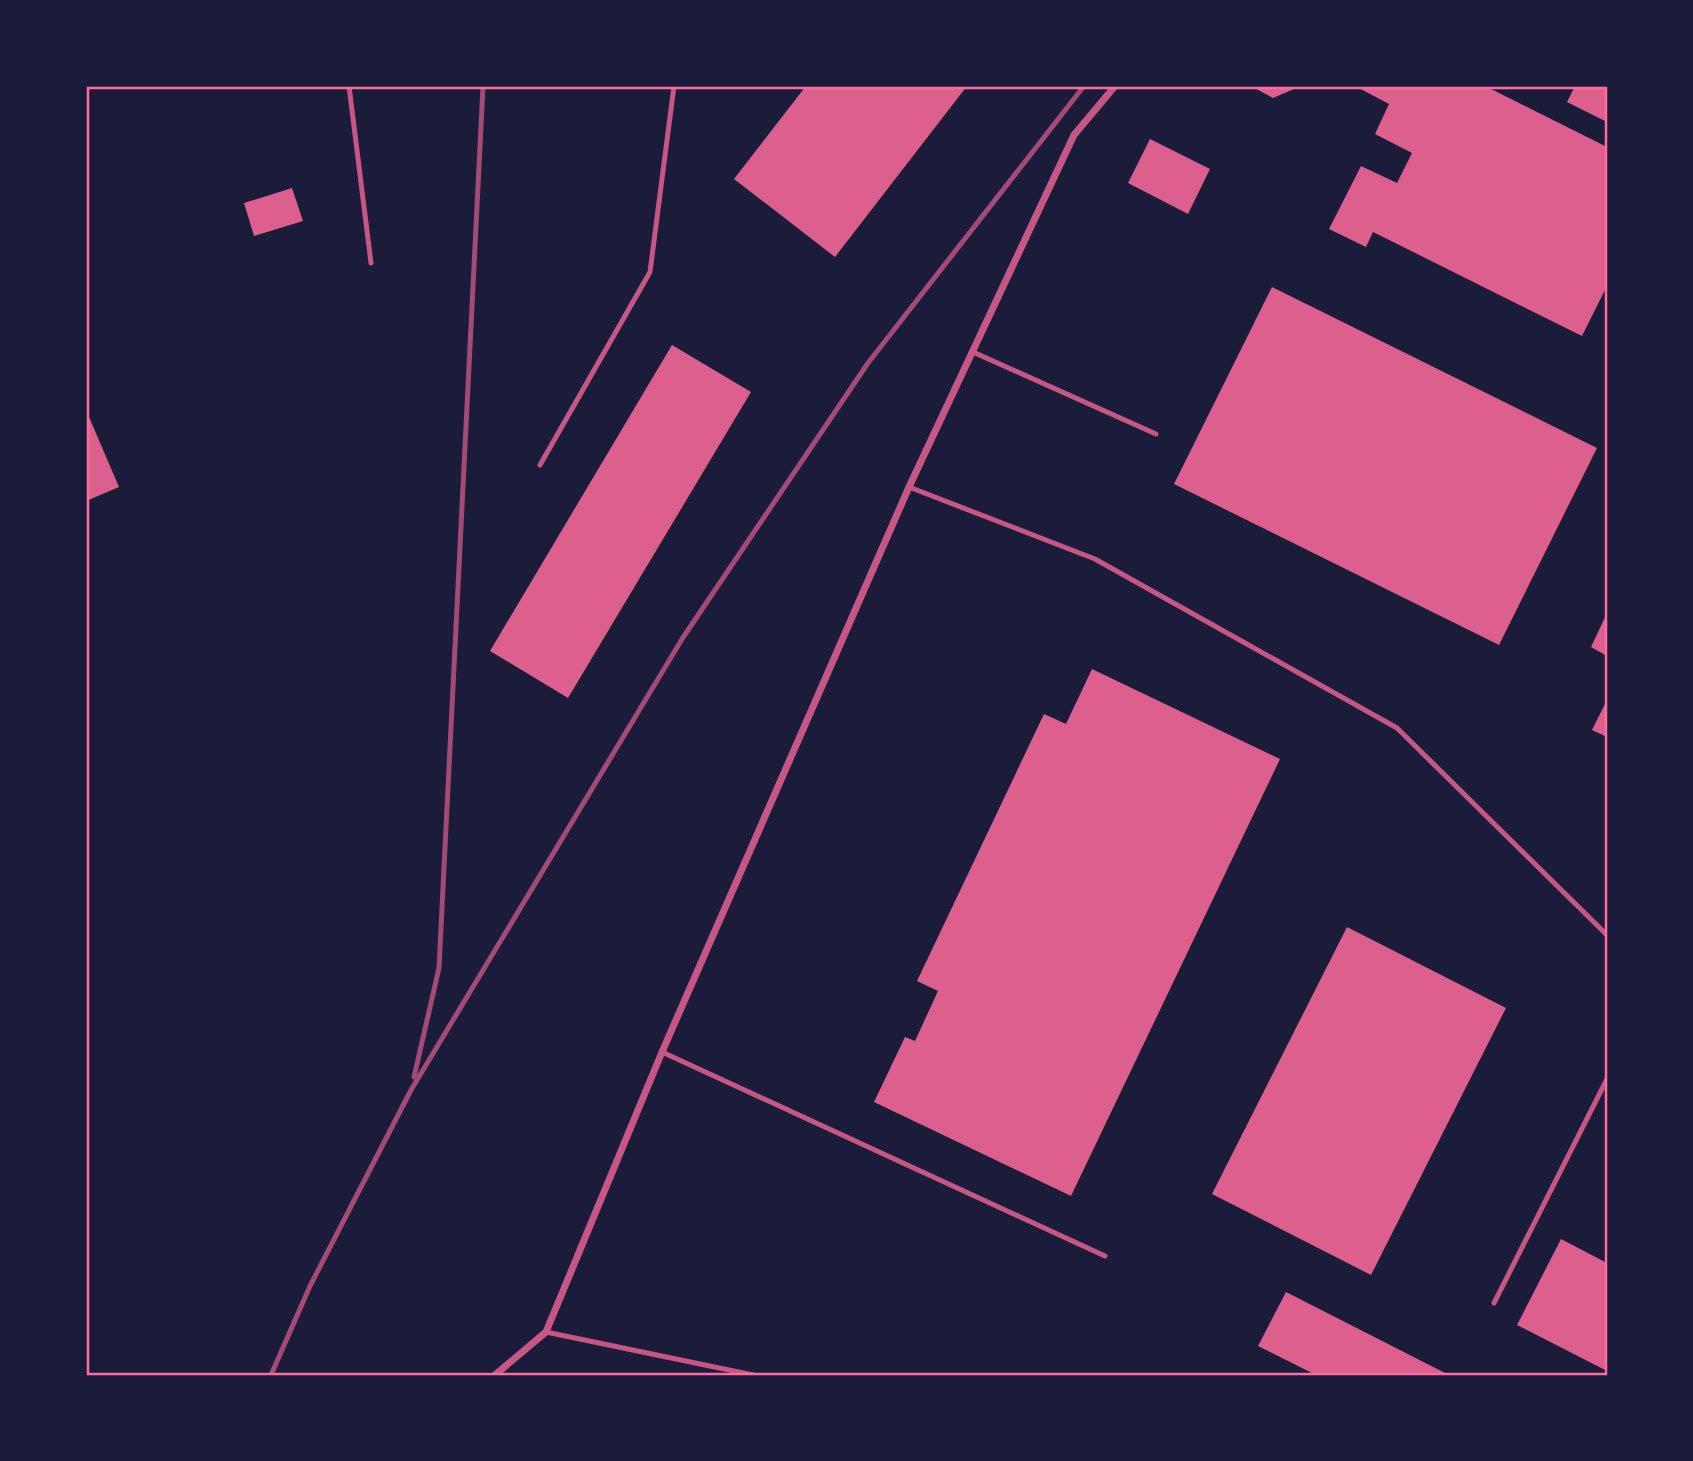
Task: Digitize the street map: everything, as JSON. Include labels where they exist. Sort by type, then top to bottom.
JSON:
[{"type":"street","points":[[495,1375],[546,1332],[662,1052],[909,487],[1074,135],[1115,86]]},
{"type":"lane","points":[[349,86],[371,263]]},
{"type":"lane","points":[[540,465],[650,272],[674,86]]},
{"type":"lane","points":[[973,352],[1156,435]]},
{"type":"lane","points":[[909,487],[1095,559],[1397,728],[1607,935]]},
{"type":"lane","points":[[662,1052],[1105,1256]]},
{"type":"lane","points":[[1494,1303],[1607,1079]]},
{"type":"lane","points":[[546,1332],[753,1375]]},
{"type":"building","points":[[806,86],[967,86],[835,257],[734,179]]},
{"type":"building","points":[[1251,86],[1301,86],[1273,98]]},
{"type":"building","points":[[1355,86],[1485,86],[1607,147],[1607,286],[1582,336],[1373,232],[1366,247],[1329,229],[1361,166],[1397,183],[1412,153],[1375,134],[1389,104]]},
{"type":"building","points":[[1575,86],[1607,86],[1607,122],[1567,102]]},
{"type":"building","points":[[1150,139],[1210,169],[1188,214],[1128,183]]},
{"type":"building","points":[[292,188],[303,221],[254,236],[244,203]]},
{"type":"building","points":[[1272,287],[1597,448],[1499,645],[1174,484]]},
{"type":"building","points":[[672,345],[751,392],[568,698],[490,651]]},
{"type":"building","points":[[86,410],[119,487],[86,501]]},
{"type":"building","points":[[1607,613],[1607,656],[1591,647]]},
{"type":"building","points":[[1092,669],[1280,759],[1071,1196],[874,1102],[905,1037],[915,1041],[938,991],[917,981],[1044,714],[1066,724]]},
{"type":"building","points":[[1605,704],[1607,705],[1607,737],[1592,730]]},
{"type":"building","points":[[1347,927],[1506,1008],[1371,1275],[1212,1194]]},
{"type":"building","points":[[1561,1239],[1607,1263],[1607,1371],[1517,1325]]},
{"type":"building","points":[[1286,1292],[1449,1375],[1316,1375],[1258,1346]]},
{"type":"railway","points":[[414,1077],[439,968],[483,86]]},
{"type":"railway","points":[[271,1375],[310,1286],[411,1090],[682,639],[868,363],[1084,86]]}]
